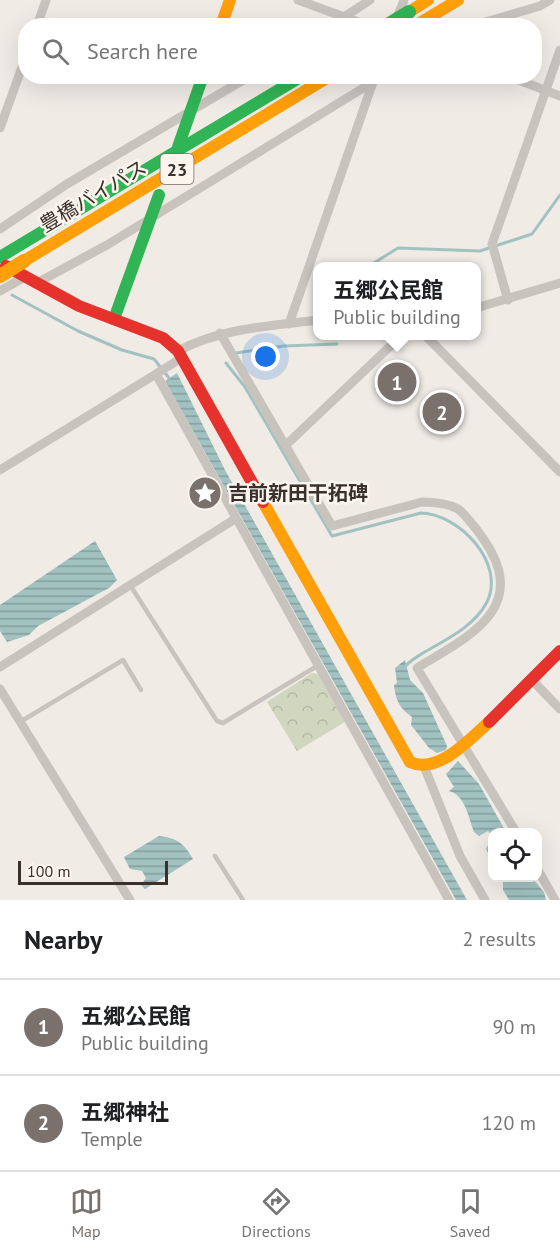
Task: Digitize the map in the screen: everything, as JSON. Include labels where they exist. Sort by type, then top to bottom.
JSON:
[{"type":"main road","points":[[224,18],[230,0]]},
{"type":"main road","points":[[394,18],[406,6],[428,0]]},
{"type":"main road","points":[[427,18],[458,0]]},
{"type":"main road","points":[[178,147],[200,84]]},
{"type":"main road","name":"豊橋バイパス","points":[[0,257],[289,84]]},
{"type":"main road","name":"豊橋バイパス","points":[[0,276],[317,84]]},
{"type":"main road","points":[[114,319],[159,195]]},
{"type":"main road","points":[[0,262],[29,281],[79,306],[163,338],[181,354],[410,762],[431,763],[464,744],[560,651]]},
{"type":"street","points":[[40,18],[46,0]]},
{"type":"street","points":[[298,0],[344,17],[370,0]]},
{"type":"street","points":[[499,18],[540,6],[550,0]]},
{"type":"street","points":[[508,300],[493,247],[560,50]]},
{"type":"street","points":[[0,128],[18,78]]},
{"type":"street","points":[[0,229],[67,184],[237,84]]},
{"type":"street","points":[[0,291],[29,281],[150,218],[366,84]]},
{"type":"street","points":[[290,324],[372,84]]},
{"type":"street","points":[[528,84],[560,96]]},
{"type":"street","points":[[481,307],[560,283]]},
{"type":"street","points":[[0,470],[168,366],[201,339],[220,333],[313,321]]},
{"type":"street","points":[[220,333],[332,526],[422,502],[434,502],[458,509],[492,551],[502,581],[498,600],[491,613],[470,633],[417,668],[514,828]]},
{"type":"street","points":[[286,445],[397,340]]},
{"type":"street","points":[[430,340],[560,472]]},
{"type":"street","points":[[157,373],[235,519],[449,900]]},
{"type":"street","points":[[0,668],[235,519]]},
{"type":"street","points":[[531,679],[560,709]]},
{"type":"street","points":[[0,689],[130,900]]},
{"type":"street","points":[[431,763],[460,856],[485,900]]},
{"type":"street","points":[[542,878],[555,900]]},
{"type":"lane","points":[[130,585],[217,721],[223,723],[317,666]]},
{"type":"lane","points":[[20,722],[123,660],[141,690]]},
{"type":"lane","points":[[215,856],[243,900]]},
{"type":"green space","points":[[312,673],[318,674],[345,722],[297,751],[267,702]]},
{"type":"water","points":[[177,373],[225,470],[467,900],[456,900],[165,381]]},
{"type":"water","points":[[95,541],[117,580],[109,588],[38,626],[29,635],[7,642],[0,631],[0,605]]},
{"type":"water","points":[[405,660],[410,680],[423,693],[447,746],[446,750],[437,753],[429,748],[411,725],[412,717],[397,700],[394,685],[397,683],[395,668]]},
{"type":"water","points":[[458,761],[479,784],[504,828],[488,828],[488,831],[479,836],[474,832],[463,802],[449,791],[454,787],[446,774]]},
{"type":"water","points":[[159,836],[179,842],[193,859],[145,889],[141,885],[146,878],[142,871],[130,869],[124,857]]},
{"type":"water","points":[[503,882],[535,882],[544,892],[546,900],[509,900],[503,890]]},
{"type":"waterway","points":[[375,262],[398,248],[480,251],[532,234],[560,195]]},
{"type":"waterway","points":[[12,295],[78,331],[122,350],[154,359],[169,378]]},
{"type":"waterway","points":[[236,353],[284,346],[337,344]]},
{"type":"waterway","points":[[226,363],[245,387],[332,536],[421,513],[436,516],[464,531],[484,557],[490,572],[491,587],[487,602],[481,611],[467,626],[405,667]]},
{"type":"traffic: fast","points":[[399,18],[409,12]]},
{"type":"traffic: fast","points":[[178,147],[200,84]]},
{"type":"traffic: fast","points":[[0,257],[289,84]]},
{"type":"traffic: fast","points":[[114,319],[159,195]]},
{"type":"traffic: slow","points":[[224,18],[230,0]]},
{"type":"traffic: slow","points":[[409,12],[428,0]]},
{"type":"traffic: slow","points":[[428,18],[458,0]]},
{"type":"traffic: slow","points":[[24,261],[317,84]]},
{"type":"traffic: slow","points":[[0,276],[24,261]]},
{"type":"traffic: slow","points":[[263,502],[410,762],[421,765],[442,760],[463,746],[489,722]]},
{"type":"traffic: jam","points":[[6,266],[79,306],[163,338],[178,351],[263,502]]},
{"type":"traffic: jam","points":[[489,722],[560,651]]},
{"type":"place","name":"五郷公民館","points":[[397,382]]},
{"type":"place","name":"五郷神社","points":[[442,412]]},
{"type":"place","name":"吉前新田干拓碑","points":[[205,493]]}]
